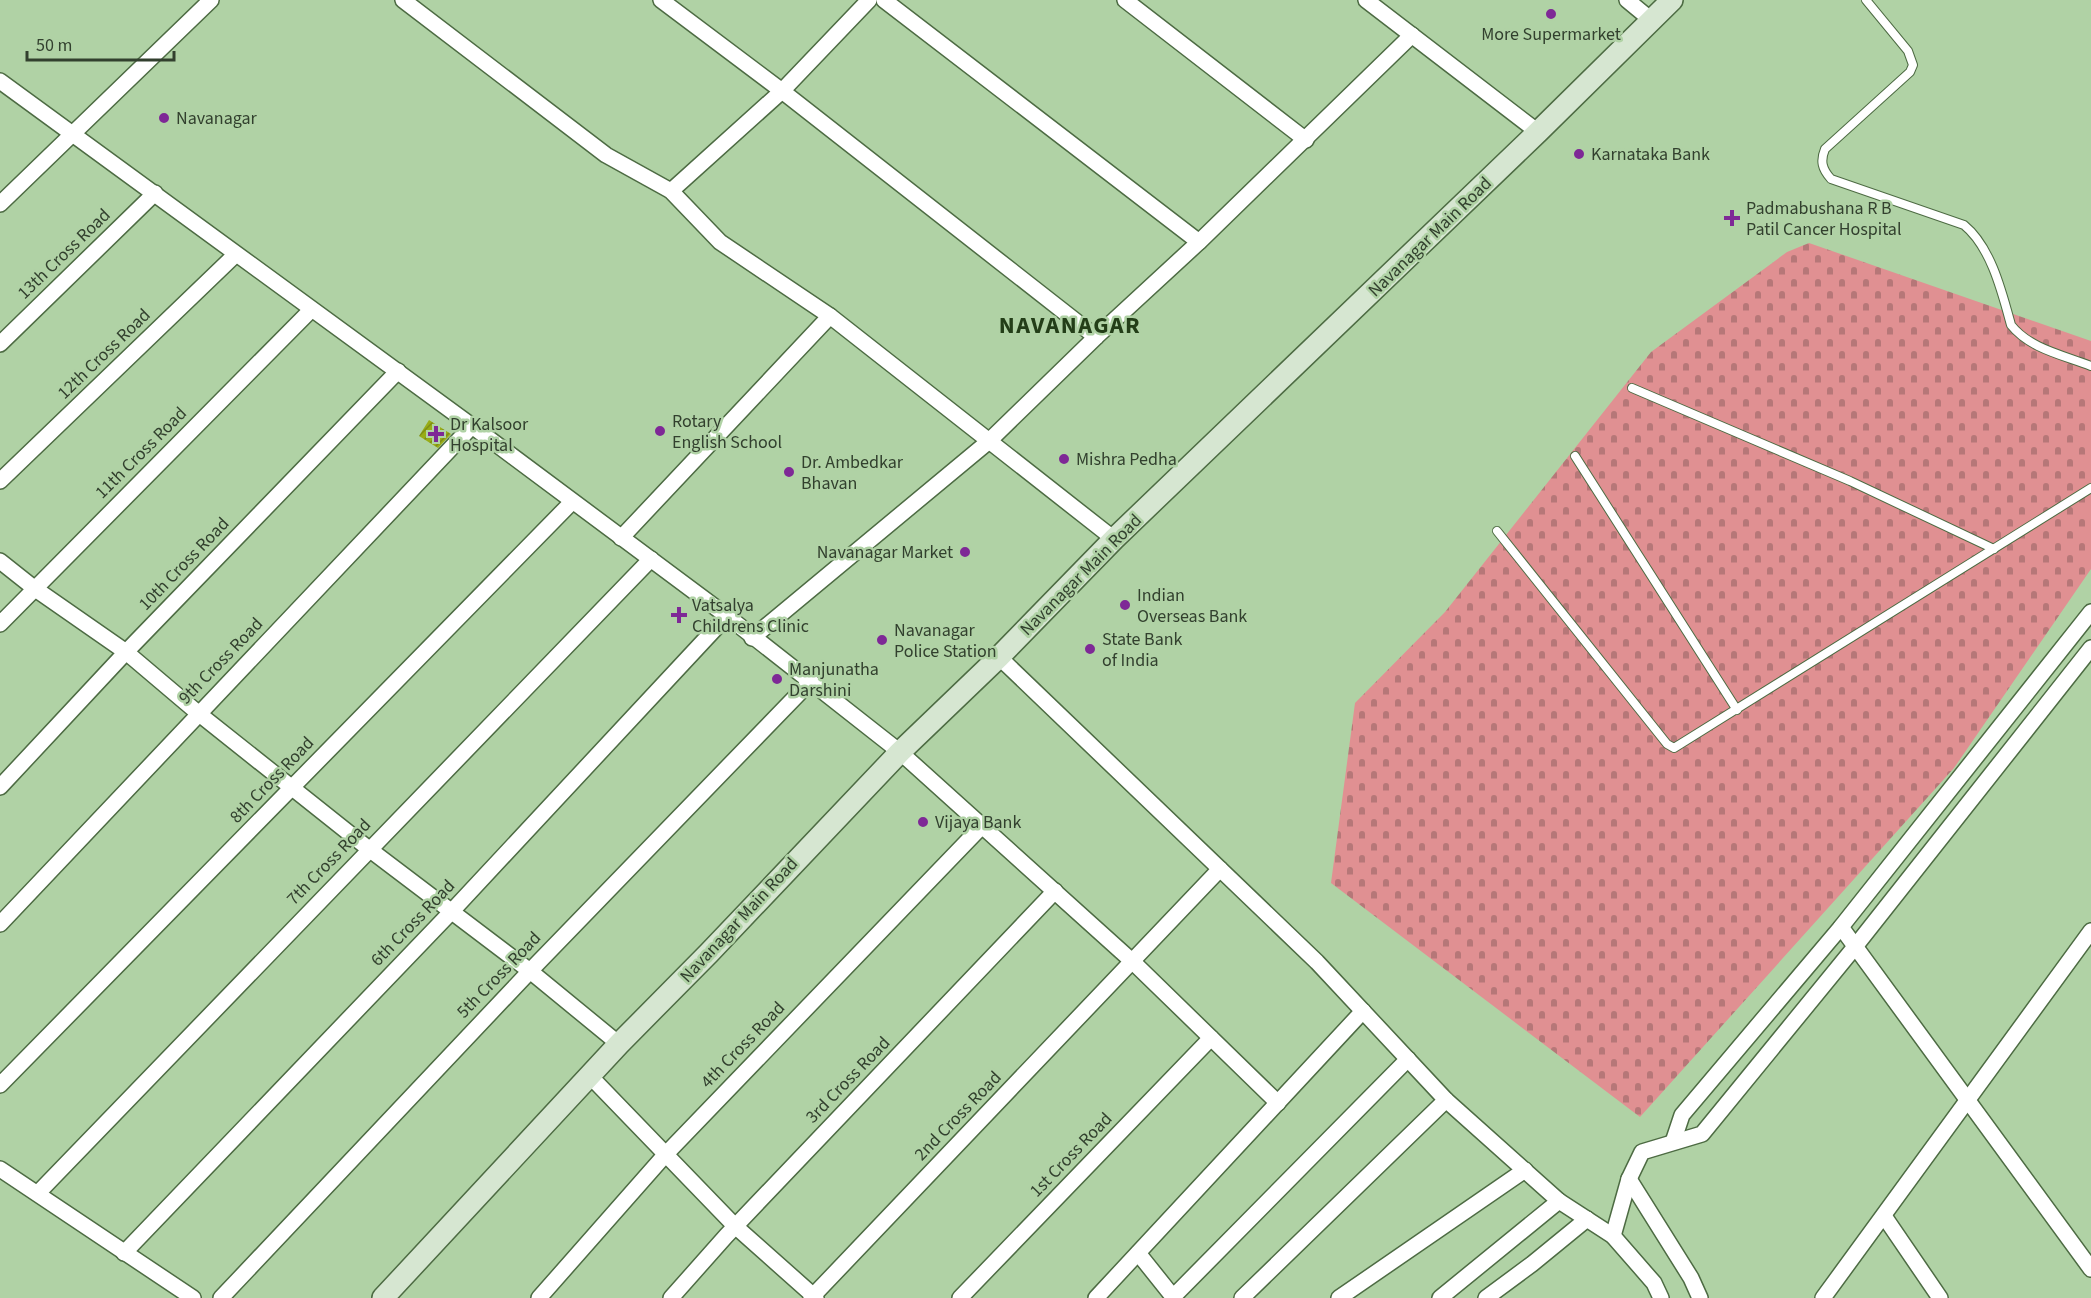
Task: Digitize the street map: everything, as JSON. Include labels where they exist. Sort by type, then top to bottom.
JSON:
[{"type":"main road","name":"Navanagar Main Road","points":[[383,1298],[619,1044],[900,752],[999,657],[1114,539],[1538,132],[1650,19],[1672,0]]},
{"type":"street","points":[[0,204],[211,0]]},
{"type":"street","points":[[403,0],[606,154],[671,191],[720,242],[830,316],[1114,539]]},
{"type":"street","points":[[661,0],[782,91],[1096,338]]},
{"type":"street","points":[[671,191],[782,91],[869,0]]},
{"type":"street","points":[[884,0],[1199,242]]},
{"type":"street","points":[[1125,0],[1306,140]]},
{"type":"street","points":[[1366,0],[1538,132]]},
{"type":"street","points":[[1627,0],[1650,19]]},
{"type":"street","points":[[752,638],[988,442],[1306,140],[1412,35]]},
{"type":"street","points":[[0,81],[155,193],[235,255],[398,371],[727,616],[809,683],[900,752],[1133,962],[1278,1103]]},
{"type":"street","name":"13th Cross Road","points":[[0,344],[155,193]]},
{"type":"street","name":"12th Cross Road","points":[[0,481],[235,255]]},
{"type":"street","name":"11th Cross Road","points":[[0,624],[311,310]]},
{"type":"street","points":[[621,538],[830,316]]},
{"type":"street","name":"10th Cross Road","points":[[0,787],[126,652],[398,371]]},
{"type":"street","name":"9th Cross Road","points":[[0,924],[472,426]]},
{"type":"street","name":"8th Cross Road","points":[[0,1085],[572,502]]},
{"type":"street","name":"7th Cross Road","points":[[38,1193],[651,560]]},
{"type":"street","points":[[0,561],[34,588],[126,652],[292,788],[369,849],[453,910],[619,1044]]},
{"type":"street","points":[[1673,1143],[1682,1115],[1841,927],[2091,612]]},
{"type":"street","name":"6th Cross Road","points":[[124,1253],[453,910],[727,616]]},
{"type":"street","points":[[1613,1236],[1629,1179],[1642,1152],[1702,1134],[1854,948],[2091,648]]},
{"type":"street","points":[[999,657],[1317,962],[1446,1100],[1559,1201],[1613,1236],[1654,1283],[1661,1298]]},
{"type":"street","name":"5th Cross Road","points":[[221,1298],[530,971],[809,683]]},
{"type":"street","name":"4th Cross Road","points":[[539,1298],[665,1155],[982,826]]},
{"type":"street","name":"2nd Cross Road","points":[[813,1297],[1220,869]]},
{"type":"street","name":"3rd Cross Road","points":[[671,1298],[731,1231],[1055,891]]},
{"type":"street","points":[[1841,927],[1854,948],[2091,1269]]},
{"type":"street","points":[[1823,1298],[2091,931]]},
{"type":"street","points":[[1096,1298],[1363,1011]]},
{"type":"street","name":"1st Cross Road","points":[[960,1298],[1211,1038]]},
{"type":"street","points":[[1138,1253],[1173,1298],[1408,1059]]},
{"type":"street","points":[[590,1076],[665,1155],[731,1231],[813,1297]]},
{"type":"street","points":[[1242,1298],[1446,1100]]},
{"type":"street","points":[[0,1169],[193,1298]]},
{"type":"street","points":[[1339,1298],[1525,1170]]},
{"type":"street","points":[[1629,1179],[1691,1278],[1700,1298]]},
{"type":"street","points":[[1440,1298],[1559,1201]]},
{"type":"street","points":[[1884,1216],[1940,1298]]},
{"type":"street","points":[[1486,1298],[1587,1219]]},
{"type":"lane","points":[[1866,0],[1908,51],[1913,65],[1910,72],[1825,149],[1822,157],[1824,172],[1831,179],[1964,225],[1976,235],[1984,249],[2011,325],[2018,334],[2031,343],[2091,366]]},
{"type":"lane","points":[[1632,388],[1850,481],[1994,549]]},
{"type":"lane","points":[[1575,456],[1737,710]]},
{"type":"lane","points":[[1497,531],[1670,747],[1681,746],[2091,488]]},
{"type":"green space","points":[[1809,243],[2091,341],[2091,569],[1954,768],[1640,1117],[1331,883],[1355,703],[1445,612],[1651,352],[1787,252]]},
{"type":"building","points":[[429,420],[451,434],[438,448],[419,436]]},
{"type":"place","name":"More Supermarket","points":[[1551,14]]},
{"type":"place","name":"Navanagar","points":[[164,118]]},
{"type":"place","name":"Karnataka Bank","points":[[1579,154]]},
{"type":"place","name":"Padmabushana R B Patil Cancer Hospital","points":[[1732,218]]},
{"type":"place","name":"Rotary English School","points":[[660,431]]},
{"type":"place","name":"Dr Kalsoor Hospital","points":[[436,434]]},
{"type":"place","name":"Mishra Pedha","points":[[1064,459]]},
{"type":"place","name":"Dr. Ambedkar Bhavan","points":[[789,472]]},
{"type":"place","name":"Navanagar Market","points":[[965,552]]},
{"type":"place","name":"Indian Overseas Bank","points":[[1125,605]]},
{"type":"place","name":"Vatsalya Childrens Clinic","points":[[679,615]]},
{"type":"place","name":"Navanagar Police Station","points":[[882,640]]},
{"type":"place","name":"State Bank of India","points":[[1090,649]]},
{"type":"place","name":"Manjunatha Darshini","points":[[777,679]]},
{"type":"place","name":"Vijaya Bank","points":[[923,822]]},
{"type":"district","name":"NAVANAGAR","points":[[1070,325]]}]
